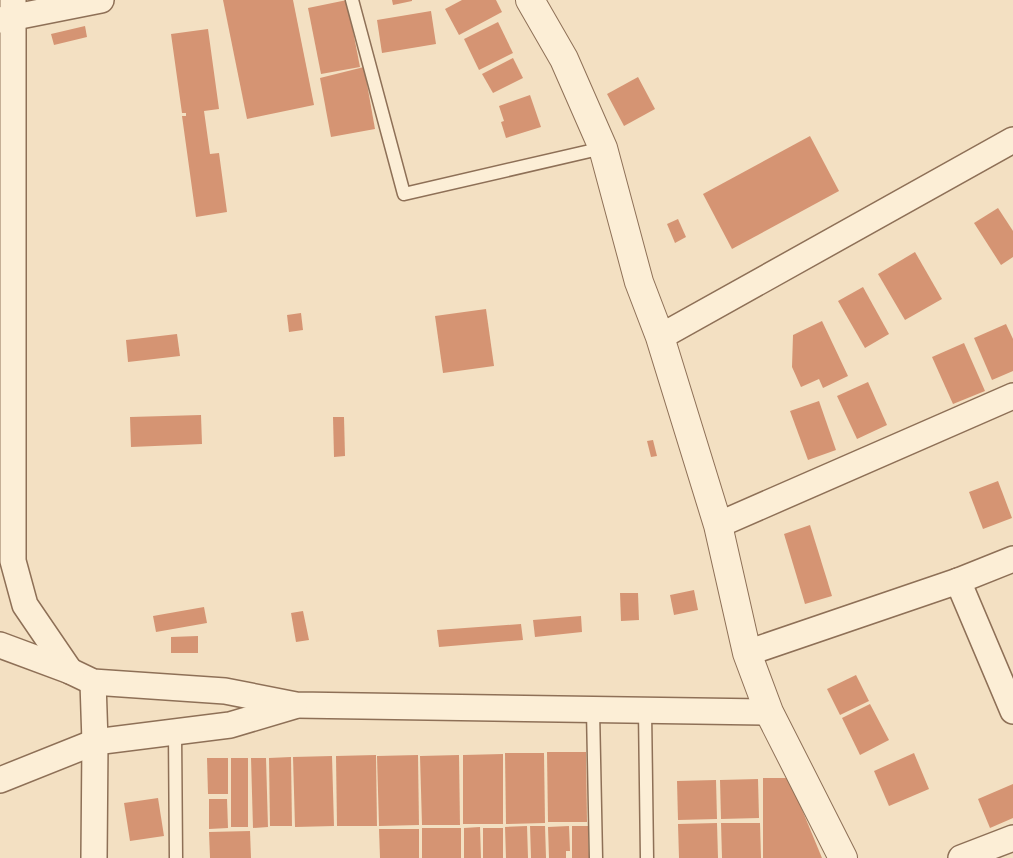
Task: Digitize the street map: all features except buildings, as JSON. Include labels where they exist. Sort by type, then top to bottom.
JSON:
[{"type":"street","points":[[70,671],[25,605],[13,562],[8,13],[101,0]]},
{"type":"street","points":[[530,0],[564,59],[603,148],[638,282],[660,337],[718,525],[747,653],[769,712],[843,858]]},
{"type":"street","points":[[660,337],[1013,140]]},
{"type":"street","points":[[718,525],[1013,396]]},
{"type":"street","points":[[747,653],[1013,559]]},
{"type":"street","points":[[958,580],[1013,711]]},
{"type":"street","points":[[0,645],[70,671],[93,682],[225,691],[296,705],[769,712]]},
{"type":"street","points":[[93,682],[95,742],[94,858]]},
{"type":"street","points":[[0,780],[95,742],[230,725],[296,705]]},
{"type":"street","points":[[961,858],[1013,838]]},
{"type":"lane","points":[[352,0],[404,194],[603,148]]},
{"type":"lane","points":[[593,710],[596,858]]},
{"type":"lane","points":[[644,710],[647,858]]},
{"type":"lane","points":[[175,732],[176,858]]}]
